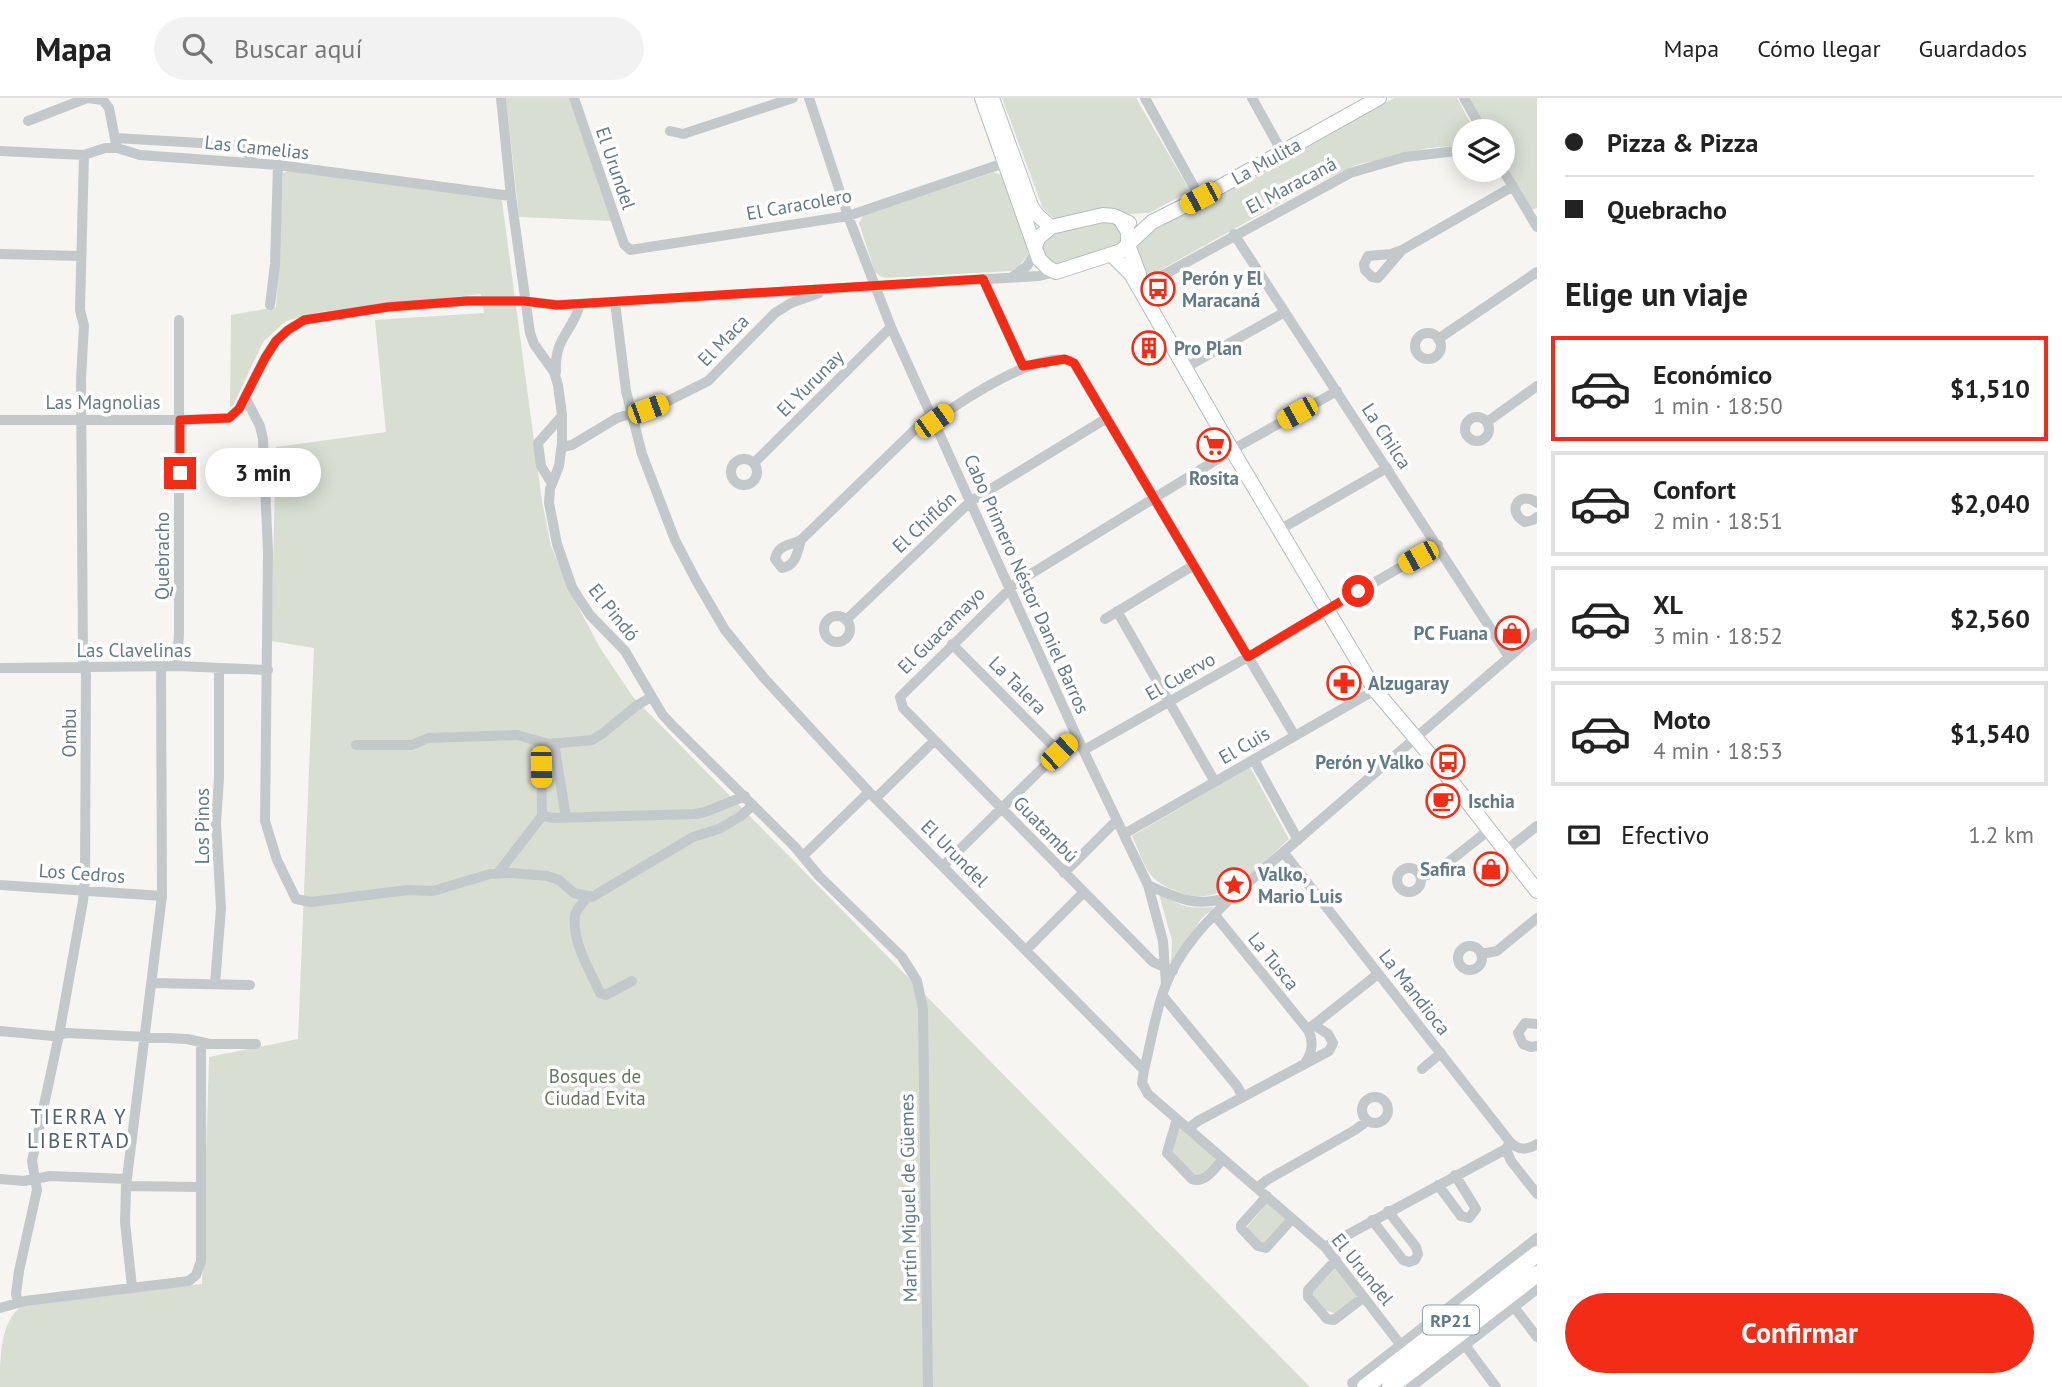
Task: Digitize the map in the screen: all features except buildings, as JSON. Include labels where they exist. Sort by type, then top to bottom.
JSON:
[{"type":"main road","points":[[982,98],[1031,206],[1051,227]]},
{"type":"main road","points":[[992,98],[1035,249],[1042,264],[1056,272]]},
{"type":"main road","name":"La Mulita","points":[[1056,272],[1121,251],[1152,222],[1379,98]]},
{"type":"main road","points":[[1035,249],[1039,237],[1051,227],[1103,215],[1114,216],[1131,224],[1152,222]]},
{"type":"main road","points":[[1121,220],[1128,232],[1128,245],[1136,268],[1145,285],[1192,364],[1236,448],[1286,526],[1330,607]]},
{"type":"main road","points":[[1112,254],[1131,274],[1404,726],[1537,891]]},
{"type":"main road","name":"RP21","points":[[1358,1385],[1537,1254]]},
{"type":"main road","name":"RP21","points":[[1390,1387],[1537,1274]]},
{"type":"street","points":[[28,121],[87,98],[103,100],[109,108],[116,143],[235,145],[244,150],[255,163]]},
{"type":"street","name":"El Pindó","points":[[501,98],[524,301],[532,339],[556,376],[562,415],[562,447],[549,503],[554,534],[572,587],[590,615],[625,652],[651,696],[673,725],[745,796],[819,876],[902,957],[917,981],[923,1009]]},
{"type":"street","name":"El Urundel","points":[[574,98],[627,249]]},
{"type":"street","points":[[670,131],[683,134],[793,98]]},
{"type":"street","name":"Cabo Primero Néstor Daniel Barros","points":[[809,98],[848,216],[891,327],[1076,735],[1148,885],[1160,922],[1169,970]]},
{"type":"street","points":[[1144,98],[1200,198]]},
{"type":"street","points":[[1252,98],[1282,152]]},
{"type":"street","points":[[1464,98],[1476,119]]},
{"type":"street","name":"Las Camelias","points":[[0,151],[83,155],[116,143],[139,155],[278,165],[511,196]]},
{"type":"street","name":"El Maracaná","points":[[1145,285],[1234,234],[1360,169],[1405,157],[1452,152]]},
{"type":"street","name":"Ombu","points":[[18,1303],[16,1288],[37,1190],[32,1161],[60,1035],[84,891],[84,326],[80,310],[83,155]]},
{"type":"street","name":"El Caracolero","points":[[627,249],[848,216],[1009,162]]},
{"type":"street","points":[[270,305],[275,264],[278,165]]},
{"type":"street","points":[[1509,182],[1537,227]]},
{"type":"street","points":[[1402,250],[1512,187]]},
{"type":"street","name":"La Chilca","points":[[1234,234],[1509,657]]},
{"type":"street","points":[[1012,277],[1027,266],[1035,249]]},
{"type":"street","points":[[0,254],[81,256]]},
{"type":"street","points":[[615,302],[1039,276],[1056,272]]},
{"type":"street","points":[[1438,339],[1537,272]]},
{"type":"street","points":[[983,279],[1023,366]]},
{"type":"street","name":"El Maca","points":[[562,447],[572,445],[617,418],[664,403],[708,382],[775,313],[791,303],[833,288]]},
{"type":"street","name":"Las Magnolias","points":[[0,420],[229,418],[239,409],[276,341],[304,320],[388,307],[467,301],[524,301],[548,304],[615,302]]},
{"type":"street","name":"El Urundel","points":[[615,302],[618,337],[642,454],[675,540],[725,630],[764,678],[872,795],[1144,1070],[1144,1089],[1325,1247],[1400,1344]]},
{"type":"street","points":[[556,376],[555,360],[559,343],[578,313],[580,304]]},
{"type":"street","points":[[1192,364],[1285,312]]},
{"type":"street","name":"Quebracho","points":[[177,666],[180,619],[179,320]]},
{"type":"street","name":"El Yurunay","points":[[754,463],[891,327]]},
{"type":"street","points":[[801,540],[932,418],[1023,366],[1069,360],[1074,363],[1295,736]]},
{"type":"street","points":[[1487,422],[1537,386]]},
{"type":"street","name":"El Guacamayo","points":[[900,703],[904,692],[1010,587],[1236,448],[1336,391]]},
{"type":"street","points":[[245,397],[260,426],[263,439],[268,552],[265,821],[277,860],[296,899],[311,902],[408,890],[433,891],[498,873],[547,876],[559,880],[574,893],[587,897]]},
{"type":"street","points":[[552,484],[541,466],[538,443],[554,428],[562,415]]},
{"type":"street","name":"El Chiflón","points":[[846,620],[971,501],[1107,418]]},
{"type":"street","points":[[1286,526],[1387,468]]},
{"type":"street","points":[[1537,503],[1531,498],[1523,499],[1517,503],[1516,510],[1518,517],[1525,522],[1537,517]]},
{"type":"street","name":"El Cuervo","points":[[1084,750],[1438,545]]},
{"type":"street","points":[[1105,619],[1194,565]]},
{"type":"street","points":[[1117,611],[1215,782]]},
{"type":"street","points":[[1144,1070],[1169,970],[1195,935],[1236,893],[1537,634]]},
{"type":"street","name":"La Talera","points":[[952,644],[1059,752]]},
{"type":"street","name":"Las Clavelinas","points":[[0,668],[177,666],[268,670]]},
{"type":"street","points":[[132,1287],[125,1222],[126,1182],[162,896],[161,667]]},
{"type":"street","name":"Los Pinos","points":[[215,985],[221,908],[216,814],[219,778],[219,668]]},
{"type":"street","name":"El Cuis","points":[[1124,834],[1379,688]]},
{"type":"street","points":[[356,745],[412,745],[428,738],[517,735],[541,743],[597,737],[651,696]]},
{"type":"street","name":"Guatambú","points":[[900,703],[1083,893],[1153,961],[1169,970]]},
{"type":"street","points":[[943,866],[1076,735]]},
{"type":"street","points":[[803,856],[934,741]]},
{"type":"street","points":[[498,873],[542,816],[541,743]]},
{"type":"street","points":[[554,743],[566,818]]},
{"type":"street","points":[[1254,760],[1298,841]]},
{"type":"street","points":[[542,816],[566,818],[695,814],[745,796]]},
{"type":"street","points":[[632,981],[606,995],[600,993],[578,943],[576,932],[575,915],[587,897],[601,892],[693,837],[719,829],[741,816],[752,805]]},
{"type":"street","points":[[1064,873],[1117,820]]},
{"type":"street","points":[[1505,850],[1537,827]]},
{"type":"street","points":[[1421,877],[1436,872],[1489,830]]},
{"type":"street","name":"La Mandioca","points":[[1284,853],[1441,1053],[1508,1146],[1511,1161],[1537,1194]]},
{"type":"street","name":"Los Cedros","points":[[0,885],[162,896]]},
{"type":"street","points":[[1148,885],[1182,900],[1201,903],[1218,901],[1236,893]]},
{"type":"street","points":[[1027,949],[1083,893]]},
{"type":"street","name":"La Tusca","points":[[1214,914],[1311,1028],[1331,1037],[1332,1048],[1305,1063]]},
{"type":"street","points":[[1481,954],[1497,951],[1537,918]]},
{"type":"street","points":[[1188,1129],[1305,1063],[1311,1047],[1311,1028],[1378,974]]},
{"type":"street","points":[[150,983],[250,985]]},
{"type":"street","points":[[1162,995],[1237,1086],[1243,1097]]},
{"type":"street","name":"Martín Miguel de Güemes","points":[[923,1009],[928,1387]]},
{"type":"street","points":[[1537,1024],[1525,1023],[1518,1033],[1523,1044],[1537,1046]]},
{"type":"street","points":[[0,1031],[256,1044]]},
{"type":"street","points":[[1,1309],[18,1303],[189,1281],[197,1275],[201,1261],[201,1043]]},
{"type":"street","points":[[1422,1069],[1441,1053]]},
{"type":"street","points":[[1177,1119],[1167,1153],[1192,1179],[1204,1179],[1223,1159]]},
{"type":"street","points":[[1257,1188],[1266,1180],[1367,1121]]},
{"type":"street","name":"La Mandioca","points":[[1508,1146],[1520,1149],[1537,1144]]},
{"type":"street","points":[[1325,1247],[1508,1146]]},
{"type":"street","points":[[1438,1185],[1461,1216],[1469,1218],[1476,1209],[1455,1175]]},
{"type":"street","points":[[0,1179],[24,1181],[50,1176],[201,1187]]},
{"type":"street","points":[[1267,1196],[1241,1225],[1258,1246],[1266,1248],[1292,1219]]},
{"type":"street","points":[[1372,1220],[1403,1260],[1415,1260],[1418,1254],[1416,1247],[1388,1211]]},
{"type":"street","points":[[1358,1385],[1400,1344],[1537,1238]]},
{"type":"street","points":[[1336,1260],[1308,1290],[1308,1297],[1323,1315],[1331,1320],[1340,1317],[1364,1297]]},
{"type":"street","points":[[1411,1387],[1537,1289]]},
{"type":"street","points":[[1514,1307],[1537,1337]]},
{"type":"street","points":[[1465,1345],[1496,1387]]},
{"type":"green space","points":[[506,98],[569,98],[611,221],[519,217]]},
{"type":"green space","points":[[1002,98],[1136,98],[1190,191],[1149,213],[1127,214],[1111,208],[1055,219],[1043,209]]},
{"type":"green space","points":[[1394,98],[1457,98],[1468,119],[1452,119],[1452,146],[1428,148],[1356,165],[1309,187],[1148,277],[1137,248],[1146,232]]},
{"type":"green space","points":[[1470,98],[1537,98],[1537,208],[1531,210],[1515,181],[1515,119],[1481,119]]},
{"type":"green space","name":"Bosques de Ciudad Evita","points":[[288,171],[499,198],[502,201],[542,501],[551,546],[573,597],[600,648],[633,697],[1310,1387],[0,1387],[5,1331],[9,1321],[22,1306],[202,1284],[209,1057],[298,1039],[314,648],[271,641],[276,447],[386,432],[375,320],[484,313],[481,294],[319,312],[286,321],[263,342],[233,406],[230,407],[231,315],[276,307],[283,173]]},
{"type":"green space","points":[[994,172],[1003,176],[1026,241],[1028,255],[1018,267],[1011,271],[886,278],[875,272],[859,223],[863,216]]},
{"type":"green space","points":[[1107,219],[1115,221],[1123,239],[1121,244],[1058,265],[1050,263],[1040,249],[1047,234]]},
{"type":"green space","points":[[1250,767],[1289,839],[1251,874],[1223,891],[1207,896],[1191,896],[1161,884],[1151,875],[1132,836]]},
{"type":"green space","points":[[1159,894],[1185,906],[1214,907],[1201,919],[1173,963],[1172,941]]},
{"type":"green space","points":[[1179,1127],[1218,1159],[1202,1177],[1195,1176],[1172,1154]]},
{"type":"green space","points":[[1268,1202],[1287,1218],[1267,1242],[1262,1243],[1248,1232],[1247,1227]]},
{"type":"green space","points":[[1337,1267],[1359,1294],[1337,1314],[1324,1310],[1313,1297],[1313,1292]]},
{"type":"place","name":"Perón y El Maracaná","points":[[1158,289]]},
{"type":"place","name":"Pro Plan","points":[[1149,348]]},
{"type":"place","name":"Rosita","points":[[1214,445]]},
{"type":"place","name":"PC Fuana","points":[[1512,633]]},
{"type":"place","name":"Alzugaray","points":[[1344,683]]},
{"type":"place","name":"Perón y Valko","points":[[1448,762]]},
{"type":"place","name":"Ischia","points":[[1443,801]]},
{"type":"place","name":"Safira","points":[[1491,869]]},
{"type":"place","name":"Valko, Mario Luis","points":[[1234,885]]},
{"type":"district","name":"TIERRA Y LIBERTAD","points":[[79,1128]]},
{"type":"route","points":[[180,473],[180,420],[229,418],[239,409],[276,341],[304,320],[388,307],[467,301],[524,301],[557,305],[983,279],[1023,366],[1065,359],[1074,363],[1248,657],[1358,591]]}]
